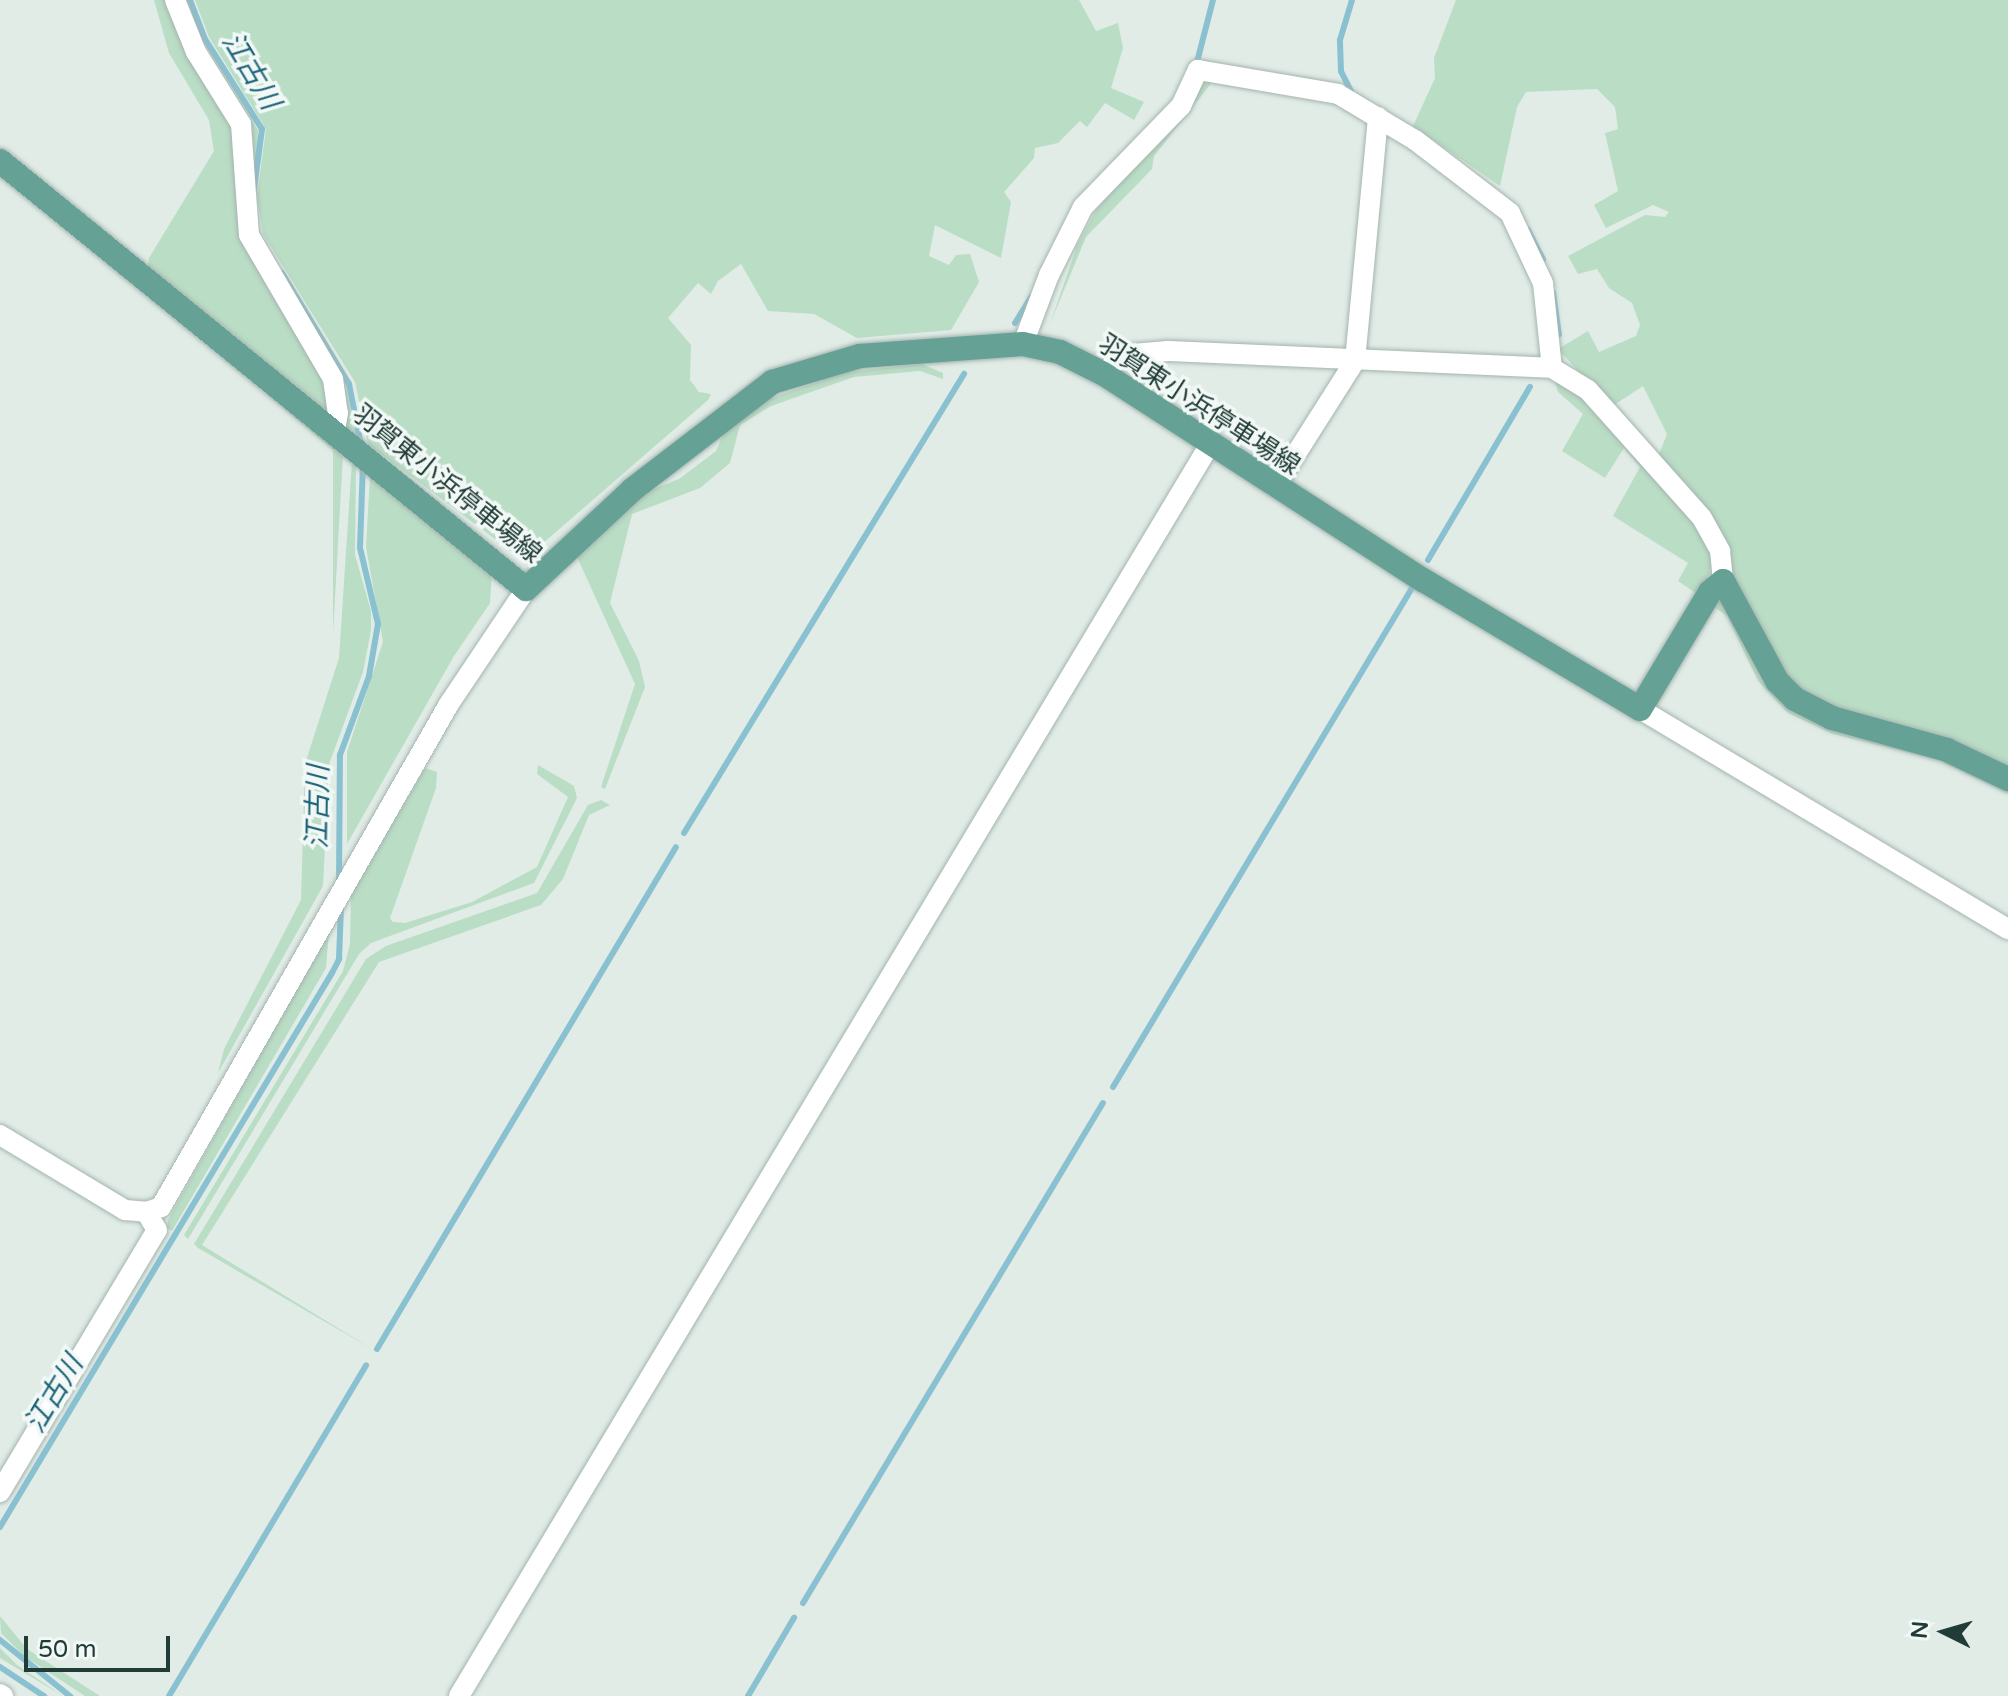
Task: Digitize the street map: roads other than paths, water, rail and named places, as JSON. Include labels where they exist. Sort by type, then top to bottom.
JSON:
[{"type":"main road","name":"羽賀東小浜停車場線","points":[[0,161],[366,455],[526,589],[632,490],[772,382],[860,356],[1023,344],[1060,352],[1104,374],[1275,487],[1640,709]]},
{"type":"main road","points":[[1640,709],[1710,592],[1723,581],[1777,681],[1795,699],[1832,718],[1947,750],[2008,779]]},
{"type":"street","points":[[175,0],[196,52],[241,124],[249,235],[333,379],[338,413],[335,430]]},
{"type":"street","points":[[1023,344],[1049,275],[1083,207],[1181,106],[1198,70],[1318,88],[1378,117],[1450,164],[1510,213],[1543,283],[1552,368]]},
{"type":"street","points":[[1275,487],[1355,361],[1378,117]]},
{"type":"street","points":[[1104,374],[1112,359],[1140,352],[1552,368],[1588,390],[1702,518],[1720,551],[1723,581]]},
{"type":"street","points":[[459,1696],[1210,444]]},
{"type":"street","points":[[0,1135],[118,1206],[146,1212],[161,1207],[175,1189],[326,916],[477,657],[526,589]]},
{"type":"street","points":[[1640,709],[2008,929]]},
{"type":"street","points":[[0,1492],[157,1230],[146,1212]]},
{"type":"waterway","name":"江古川","points":[[190,0],[205,39],[262,129],[254,189]]},
{"type":"waterway","points":[[1196,66],[1213,0]]},
{"type":"waterway","points":[[1351,91],[1341,71],[1340,40],[1352,0]]},
{"type":"waterway","points":[[1528,230],[1543,259]]},
{"type":"waterway","name":"江古川","points":[[282,273],[349,384],[361,445]]},
{"type":"waterway","points":[[1553,293],[1559,335]]},
{"type":"waterway","points":[[1015,323],[1031,297]]},
{"type":"waterway","points":[[684,833],[964,374]]},
{"type":"waterway","points":[[1428,560],[1530,387]]},
{"type":"waterway","name":"江古川","points":[[339,884],[340,755],[369,676],[378,624],[360,548],[363,464]]},
{"type":"waterway","points":[[1113,1087],[1412,588]]},
{"type":"waterway","points":[[377,1349],[676,847]]},
{"type":"waterway","name":"江古川","points":[[0,1527],[332,973],[339,959],[341,907]]},
{"type":"waterway","points":[[803,1603],[1103,1103]]},
{"type":"waterway","points":[[169,1696],[366,1365]]},
{"type":"waterway","points":[[748,1696],[794,1618]]},
{"type":"waterway","name":"江古川","points":[[0,1640],[70,1696]]},
{"type":"waterway","points":[[0,1667],[44,1696]]}]
